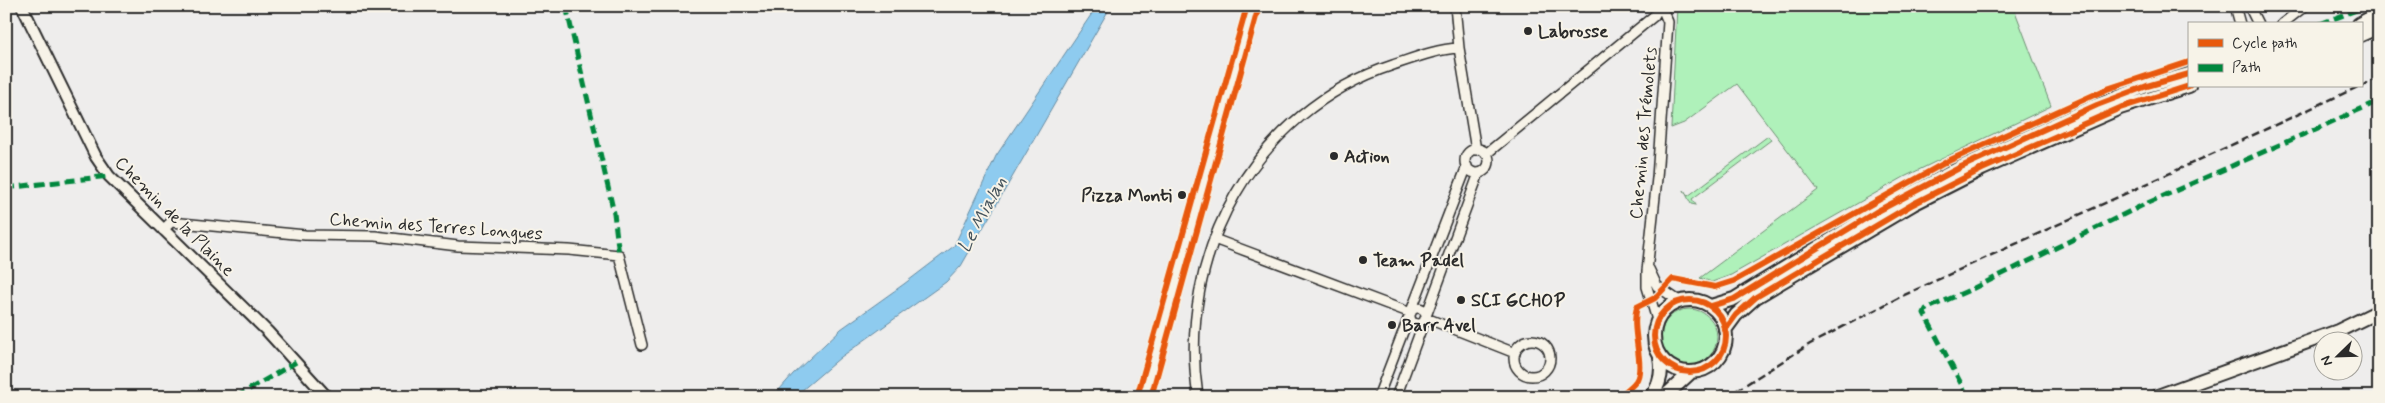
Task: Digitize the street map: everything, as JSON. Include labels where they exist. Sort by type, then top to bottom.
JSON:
[{"type":"main road","points":[[1144,397],[1254,6]]},
{"type":"main road","points":[[2362,22],[2379,13]]},
{"type":"main road","points":[[2362,35],[2379,27]]},
{"type":"main road","points":[[1711,306],[1734,299],[1876,212],[1961,167],[2097,105],[2147,86],[2188,74]]},
{"type":"main road","points":[[1660,358],[1673,369],[1690,373],[1699,372],[1715,363],[1724,348],[1726,330],[1736,316],[1756,297],[1913,204],[1982,170],[2120,108],[2188,86]]},
{"type":"main road","points":[[1651,397],[1659,384],[1662,368],[1653,339],[1657,320],[1667,308],[1679,301],[1691,300],[1711,306],[1720,316],[1726,330]]},
{"type":"main road","points":[[2155,397],[2338,331],[2375,313]]},
{"type":"main road","points":[[1664,397],[1690,373]]},
{"type":"street","name":"Chemin de la Plaine","points":[[22,6],[96,157],[109,176],[268,332],[327,397]]},
{"type":"street","points":[[1454,6],[1458,48],[1476,150]]},
{"type":"street","points":[[1486,154],[1654,16],[1661,6]]},
{"type":"street","name":"Chemin des Trémolets","points":[[1657,320],[1648,287],[1647,264],[1657,178],[1667,41],[1668,22],[1661,6]]},
{"type":"street","points":[[2236,6],[2240,22]]},
{"type":"street","points":[[2249,6],[2257,22]]},
{"type":"street","points":[[2285,22],[2305,6]]},
{"type":"street","points":[[1198,397],[1194,323],[1206,258],[1245,177],[1273,142],[1316,102],[1364,75],[1421,56],[1458,48]]},
{"type":"street","points":[[1476,150],[1486,154]]},
{"type":"street","points":[[1378,397],[1467,166],[1469,154],[1476,150]]},
{"type":"street","points":[[1396,397],[1479,173],[1487,168],[1489,164],[1486,154]]},
{"type":"street","points":[[1467,166],[1472,172],[1479,173]]},
{"type":"street","name":"Chemin des Terres Longues","points":[[163,230],[172,222],[305,235],[375,236],[458,246],[569,250],[619,255],[642,345]]},
{"type":"street","points":[[1214,239],[1411,313],[1420,308],[1424,311],[1426,318]]},
{"type":"street","points":[[1647,264],[1656,286],[1679,301]]},
{"type":"street","points":[[1426,318],[1515,353]]},
{"type":"street","points":[[1538,341],[1546,347],[1550,362],[1541,374],[1526,375],[1515,364],[1515,353],[1523,342],[1538,341]]},
{"type":"green space","points":[[1677,6],[2013,6],[2051,106],[1904,177],[1731,275],[1712,282],[1700,278],[1818,190],[1737,84],[1684,123],[1671,128]]},
{"type":"green space","points":[[1768,136],[1771,140],[1692,199],[1696,205],[1691,204],[1684,190],[1688,196]]},
{"type":"green space","points":[[1683,309],[1695,309],[1709,317],[1717,331],[1715,348],[1709,357],[1695,365],[1683,365],[1673,360],[1666,353],[1661,343],[1661,331],[1666,321],[1673,314]]},
{"type":"water","name":"Le Mialan","points":[[1097,6],[1111,6],[961,266],[946,282],[841,357],[794,397],[773,397],[793,374],[841,329],[954,246],[996,156]]},
{"type":"railway","points":[[2362,86],[2379,78]]},
{"type":"railway","points":[[1726,397],[1810,344],[1900,297],[2356,88]]},
{"type":"marked path","points":[[566,6],[614,213],[619,255]]},
{"type":"marked path","points":[[2325,22],[2367,6]]},
{"type":"marked path","points":[[1968,397],[1924,313],[1926,309],[1972,289],[2143,205],[2379,101]]},
{"type":"marked path","points":[[6,188],[109,176]]},
{"type":"marked path","points":[[236,397],[296,362]]},
{"type":"cycle path","points":[[1137,397],[1247,6]]},
{"type":"cycle path","points":[[1151,397],[1259,6]]},
{"type":"cycle path","points":[[1618,397],[1630,388],[1639,374],[1635,326],[1637,307],[1655,298],[1673,279],[1715,287],[1734,281],[1948,161],[2107,89],[2188,62]]},
{"type":"cycle path","points":[[1711,306],[1734,299],[1876,212],[1961,167],[2097,105],[2147,86],[2188,74]]},
{"type":"cycle path","points":[[1725,330],[1736,315],[1756,297],[1913,204],[1982,169],[2120,108],[2188,86]]},
{"type":"cycle path","points":[[1697,300],[1716,310],[1724,322],[1726,336],[1724,350],[1716,362],[1704,370],[1683,372],[1664,362],[1656,350],[1654,329],[1664,310],[1676,302],[1697,300]]},
{"type":"place","name":"Labrosse","points":[[1528,31]]},
{"type":"place","name":"Action","points":[[1334,156]]},
{"type":"place","name":"Pizza Monti","points":[[1182,195]]},
{"type":"place","name":"Team Padel","points":[[1363,260]]},
{"type":"place","name":"SCI GCHOP","points":[[1461,300]]},
{"type":"place","name":"Barr Avel","points":[[1392,325]]}]
